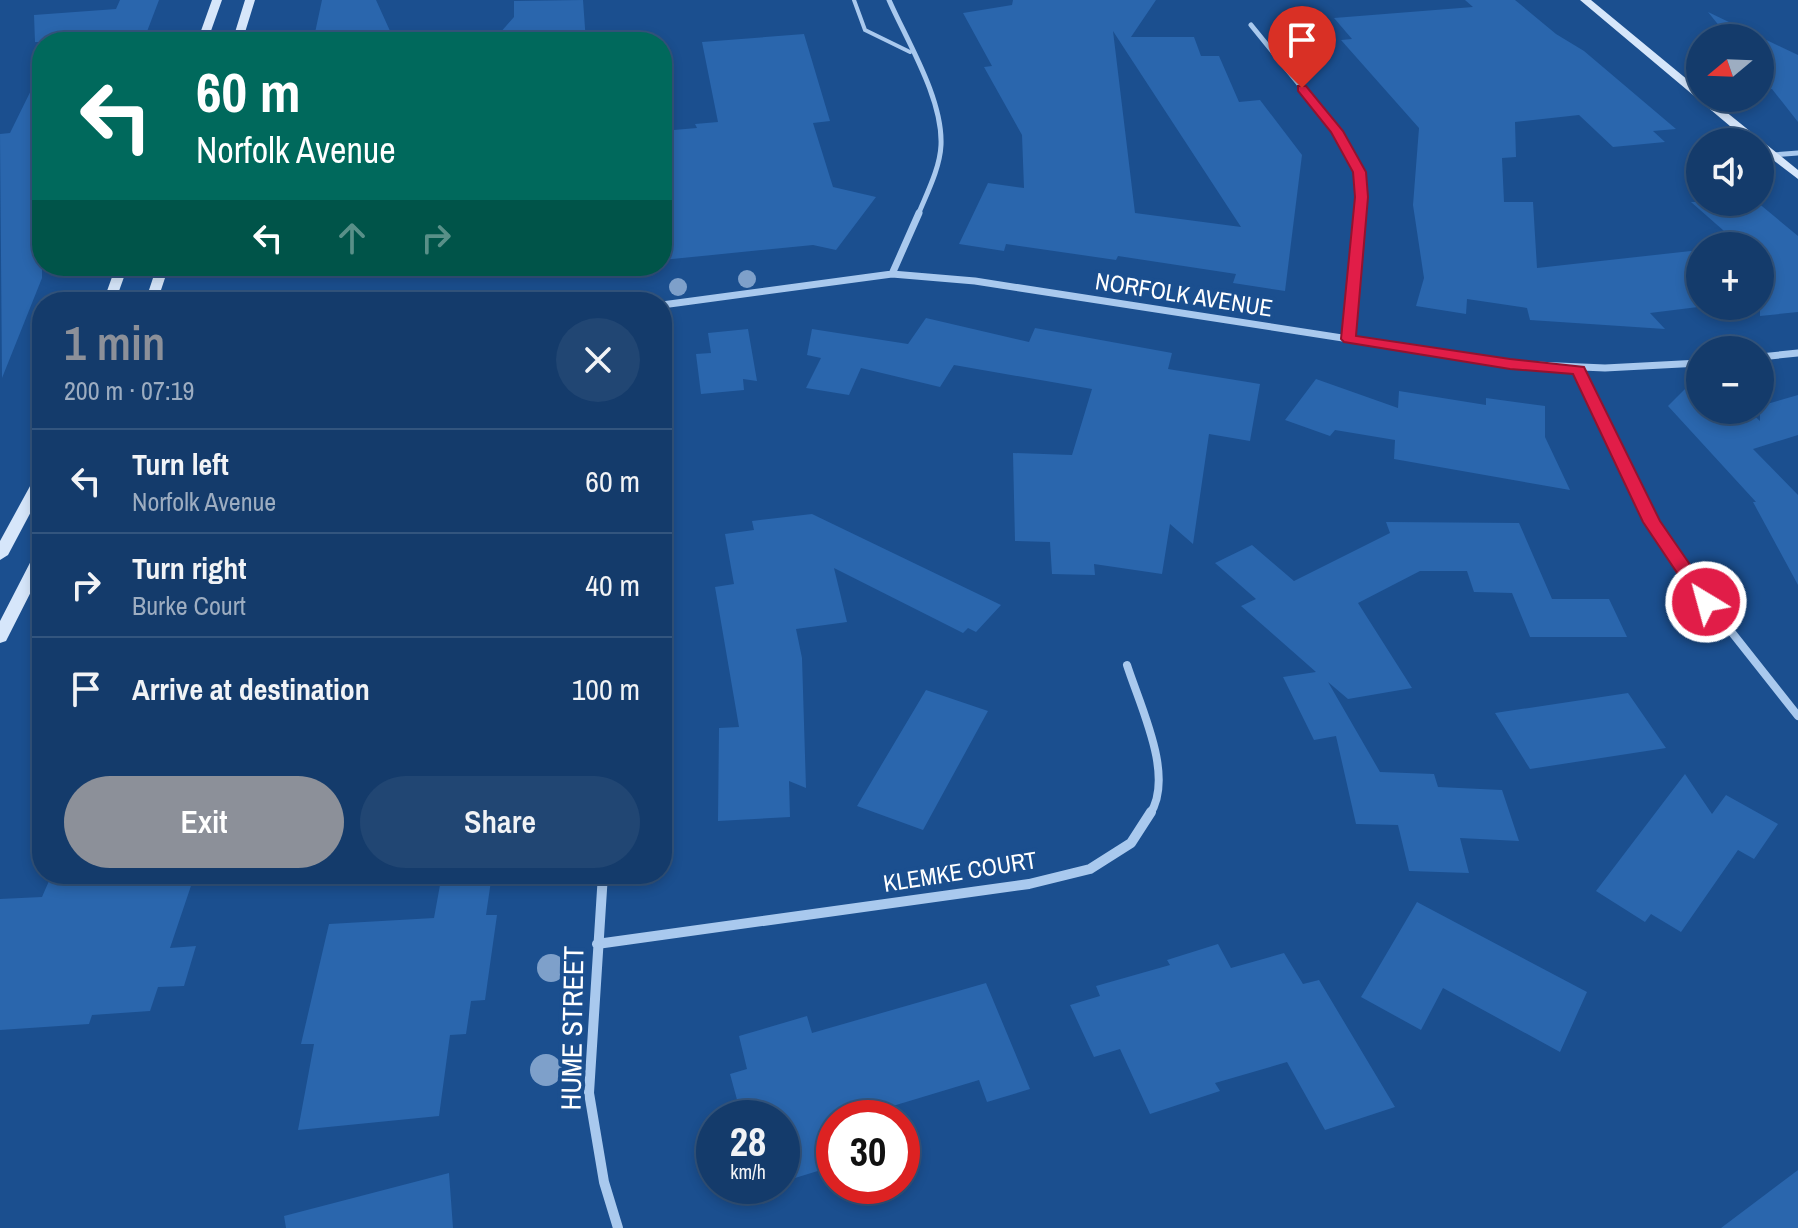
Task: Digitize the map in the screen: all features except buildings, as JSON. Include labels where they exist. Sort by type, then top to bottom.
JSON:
[{"type":"main road","points":[[206,32],[217,0]]},
{"type":"main road","points":[[240,32],[250,0]]},
{"type":"main road","points":[[1585,0],[1686,84]]},
{"type":"main road","points":[[1720,112],[1739,128]]},
{"type":"main road","points":[[1774,156],[1798,176]]},
{"type":"main road","points":[[0,555],[32,496]]},
{"type":"main road","points":[[0,637],[32,575]]},
{"type":"street","points":[[889,0],[939,123],[941,146],[892,274]]},
{"type":"street","points":[[1251,25],[1337,131],[1359,172],[1361,197],[1349,339]]},
{"type":"street","points":[[1774,155],[1798,153]]},
{"type":"street","name":"NORFOLK AVENUE","points":[[672,304],[892,274],[975,281],[1510,364],[1579,370],[1639,370],[1686,365]]},
{"type":"street","points":[[1774,356],[1798,353]]},
{"type":"street","points":[[1579,370],[1652,522],[1677,563],[1798,716]]},
{"type":"street","name":"KLEMKE COURT","points":[[597,944],[1029,884],[1090,869],[1131,843],[1158,802],[1159,763],[1127,665]]},
{"type":"street","name":"HUME STREET","points":[[602,884],[589,1093],[604,1182],[618,1228]]},
{"type":"lane","points":[[854,0],[865,30],[910,52]]},
{"type":"route","points":[[1302,88],[1350,150],[1359,172],[1361,197],[1349,339],[1510,364],[1579,370],[1652,522],[1706,602]]}]
